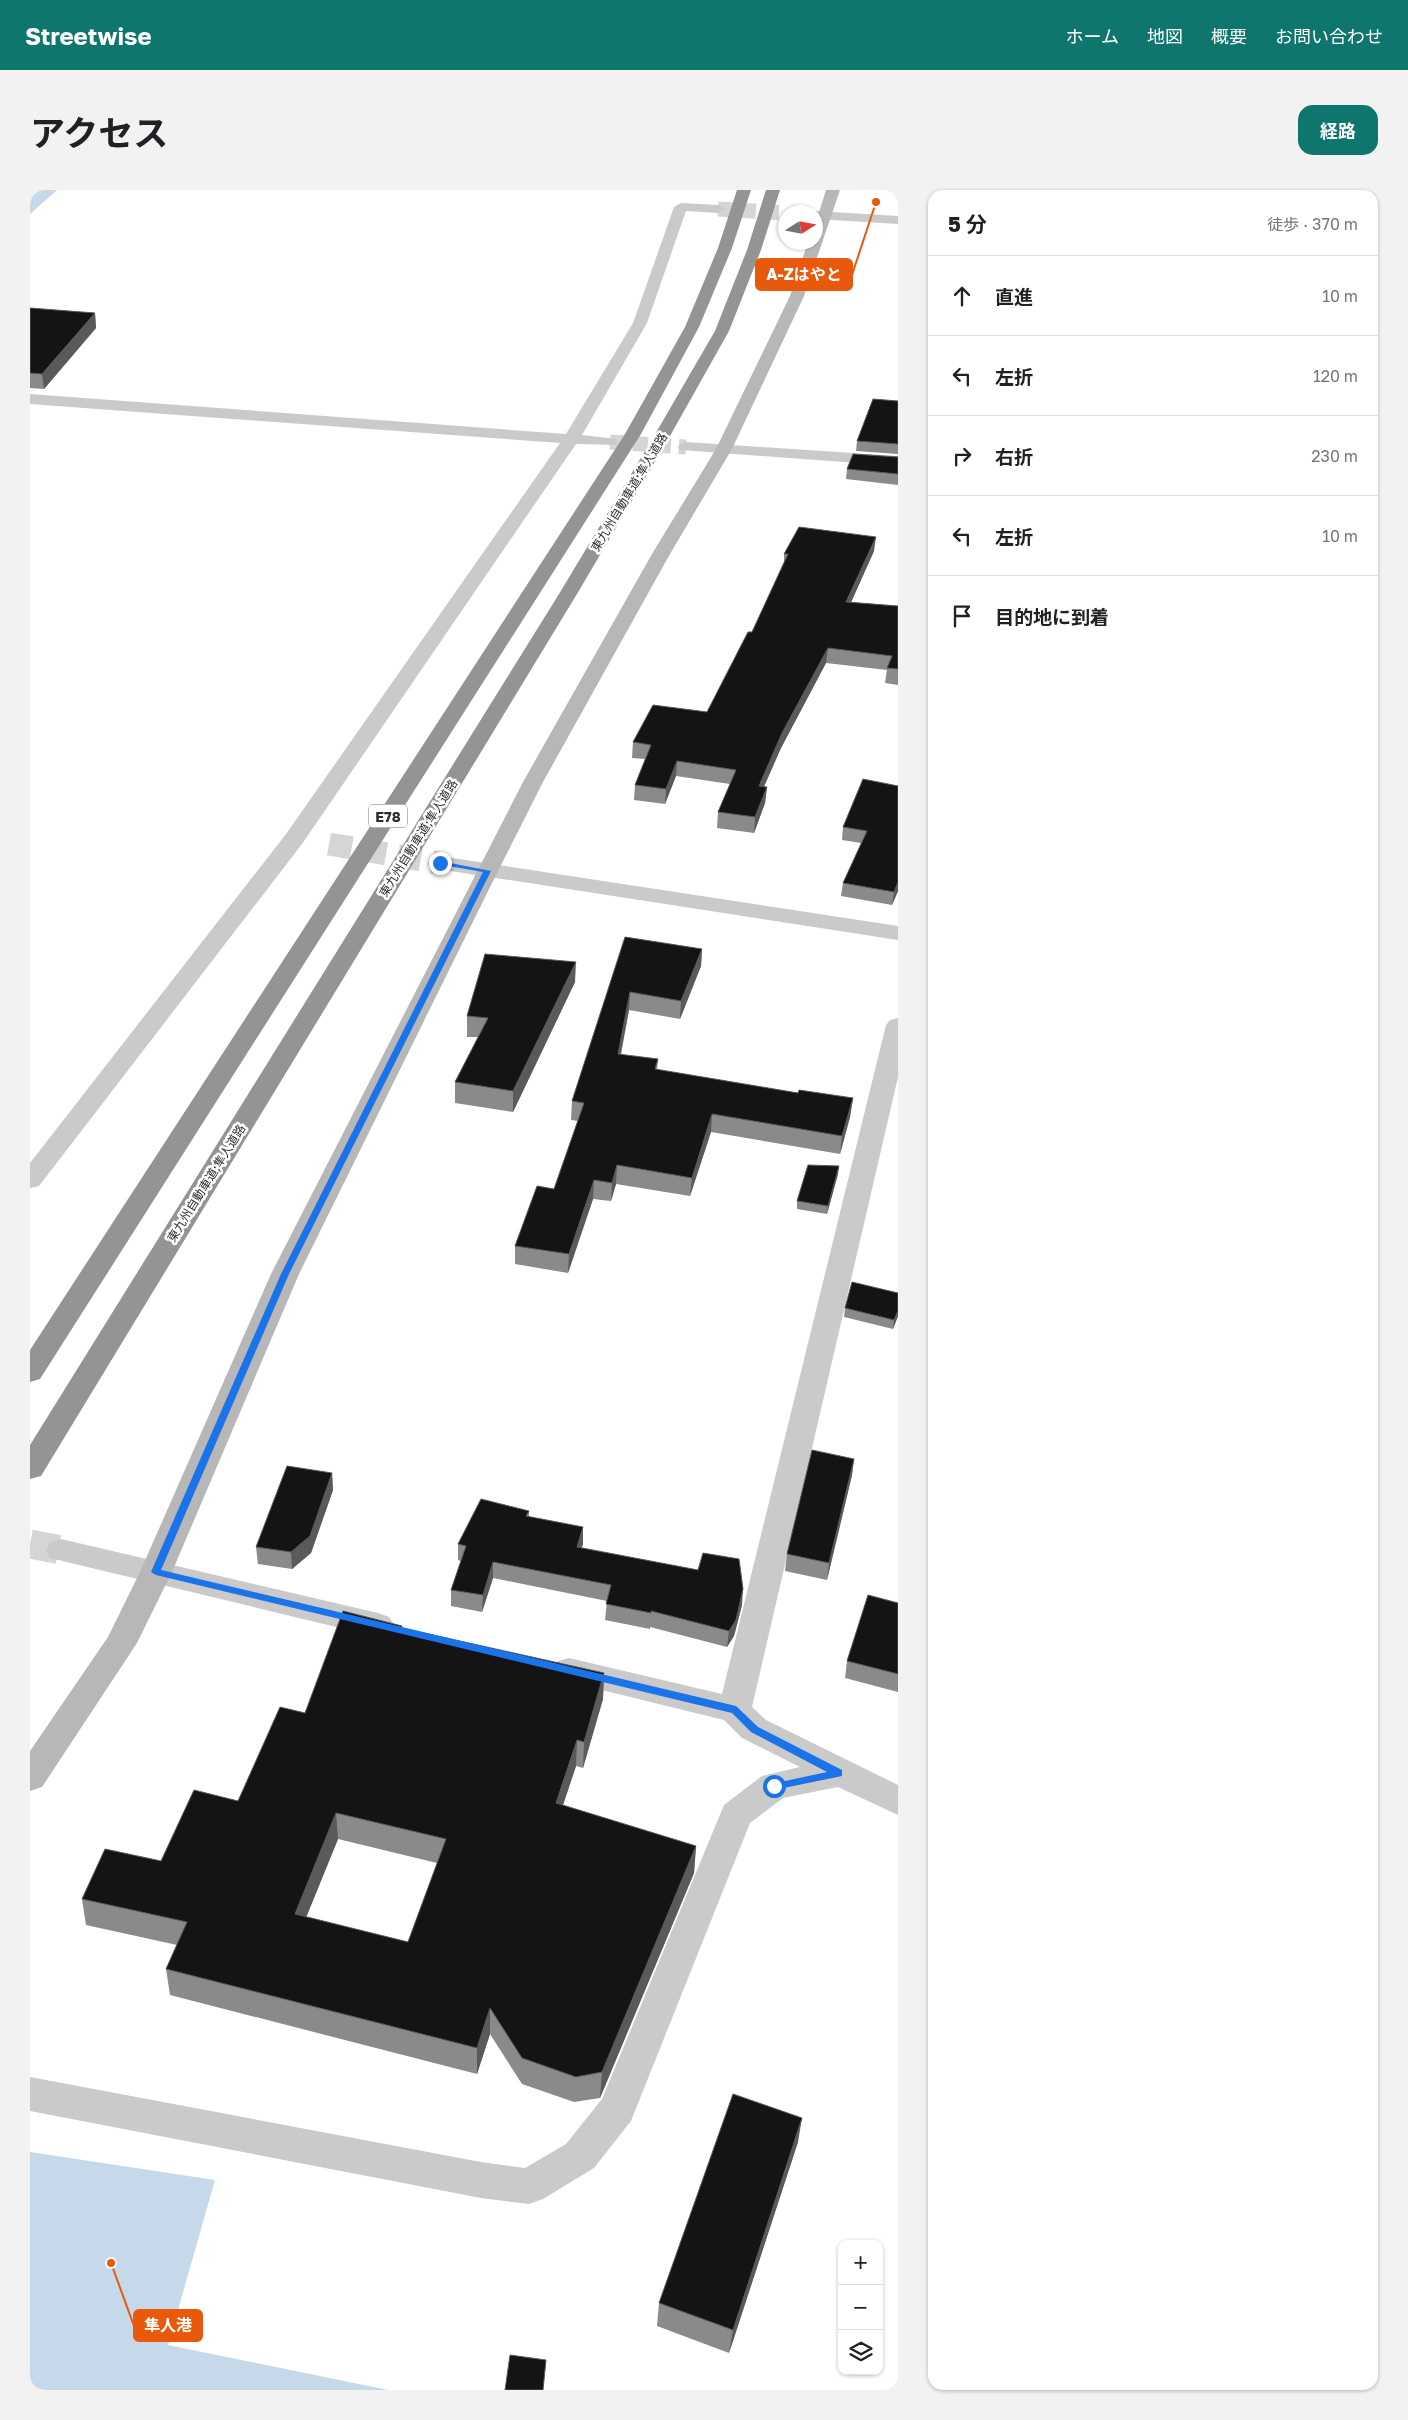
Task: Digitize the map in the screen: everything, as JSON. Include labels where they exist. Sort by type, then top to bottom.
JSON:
[{"type":"highway","name":"東九州自動車道;隼人道路","points":[[30,1372],[633,434],[692,327],[725,248],[744,190]]},
{"type":"highway","name":"東九州自動車道;隼人道路","points":[[30,1469],[568,594],[662,436],[722,331],[754,250],[772,190]]},
{"type":"street","points":[[823,212],[833,190]]},
{"type":"street","points":[[30,1180],[294,839],[571,439],[640,323],[682,207],[718,209]]},
{"type":"street","points":[[823,216],[898,220]]},
{"type":"street","points":[[30,1778],[121,1643],[156,1572],[285,1274],[533,782],[656,563],[724,449],[797,296],[811,250]]},
{"type":"street","points":[[30,398],[610,442]]},
{"type":"street","points":[[686,447],[898,461]]},
{"type":"street","points":[[440,863],[898,933]]},
{"type":"street","points":[[736,1710],[898,1025]]},
{"type":"street","points":[[61,1550],[407,1632]]},
{"type":"street","points":[[542,1664],[736,1710],[754,1729],[898,1801]]},
{"type":"street","points":[[30,2094],[481,2180],[529,2186],[580,2156],[617,2109],[736,1815],[774,1786],[839,1773]]},
{"type":"water","points":[[30,190],[57,190],[30,214]]},
{"type":"water","points":[[30,2152],[215,2180],[168,2345],[388,2390],[30,2390]]},
{"type":"building","points":[[30,308],[95,313],[42,374],[30,373]]},
{"type":"building","points":[[873,399],[898,401],[898,444],[857,441]]},
{"type":"building","points":[[853,454],[898,457],[898,474],[847,469]]},
{"type":"building","points":[[799,527],[876,537],[846,602],[898,606],[898,669],[887,668],[892,656],[828,648],[782,733],[759,786],[767,787],[755,817],[718,812],[736,770],[677,761],[666,789],[635,785],[651,745],[633,742],[653,705],[707,712],[748,632],[752,632],[788,554],[784,554]]},
{"type":"building","points":[[863,779],[898,786],[898,882],[894,892],[843,883],[867,831],[843,827]]},
{"type":"building","points":[[625,937],[702,949],[681,1001],[630,992],[618,1054],[658,1059],[655,1069],[798,1093],[799,1090],[853,1098],[842,1136],[712,1114],[692,1178],[617,1165],[612,1183],[594,1180],[569,1254],[515,1246],[537,1186],[554,1189],[584,1103],[572,1101]]},
{"type":"building","points":[[485,954],[576,962],[513,1091],[455,1082],[488,1018],[467,1016]]},
{"type":"building","points":[[808,1165],[839,1166],[828,1206],[797,1201]]},
{"type":"building","points":[[852,1282],[898,1293],[898,1311],[894,1320],[845,1308]]},
{"type":"building","points":[[812,1450],[854,1459],[829,1563],[787,1554]]},
{"type":"building","points":[[287,1466],[332,1473],[310,1536],[291,1552],[256,1547]]},
{"type":"building","points":[[481,1499],[529,1511],[526,1516],[583,1527],[577,1547],[698,1570],[703,1553],[739,1559],[743,1589],[736,1620],[729,1631],[651,1611],[651,1613],[606,1604],[611,1585],[493,1562],[483,1595],[451,1590],[466,1546],[458,1544]]},
{"type":"building","points":[[868,1595],[898,1603],[898,1674],[847,1661]]},
{"type":"building","points":[[343,1611],[402,1626],[401,1628],[604,1673],[584,1742],[577,1740],[556,1803],[696,1846],[602,2072],[576,2077],[522,2058],[490,2008],[477,2048],[166,1969],[187,1922],[82,1899],[105,1849],[161,1861],[194,1790],[238,1801],[280,1707],[305,1713]],"holes":[[[336,1813],[446,1839],[408,1942],[295,1914]]]},
{"type":"building","points":[[733,2094],[802,2118],[733,2330],[659,2303]]},
{"type":"building","points":[[510,2355],[546,2360],[543,2390],[505,2390]]},
{"type":"tunnel","points":[[718,209],[778,213]]},
{"type":"tunnel","points":[[610,442],[686,447]]},
{"type":"tunnel","points":[[329,844],[439,863]]},
{"type":"tunnel","points":[[30,1544],[61,1550]]},
{"type":"place","name":"A-Zはやと","points":[[876,202]]},
{"type":"place","name":"隼人港","points":[[111,2263]]},
{"type":"route","points":[[440,863],[487,871],[285,1274],[156,1572],[736,1710],[754,1729],[839,1773],[774,1786]]}]
